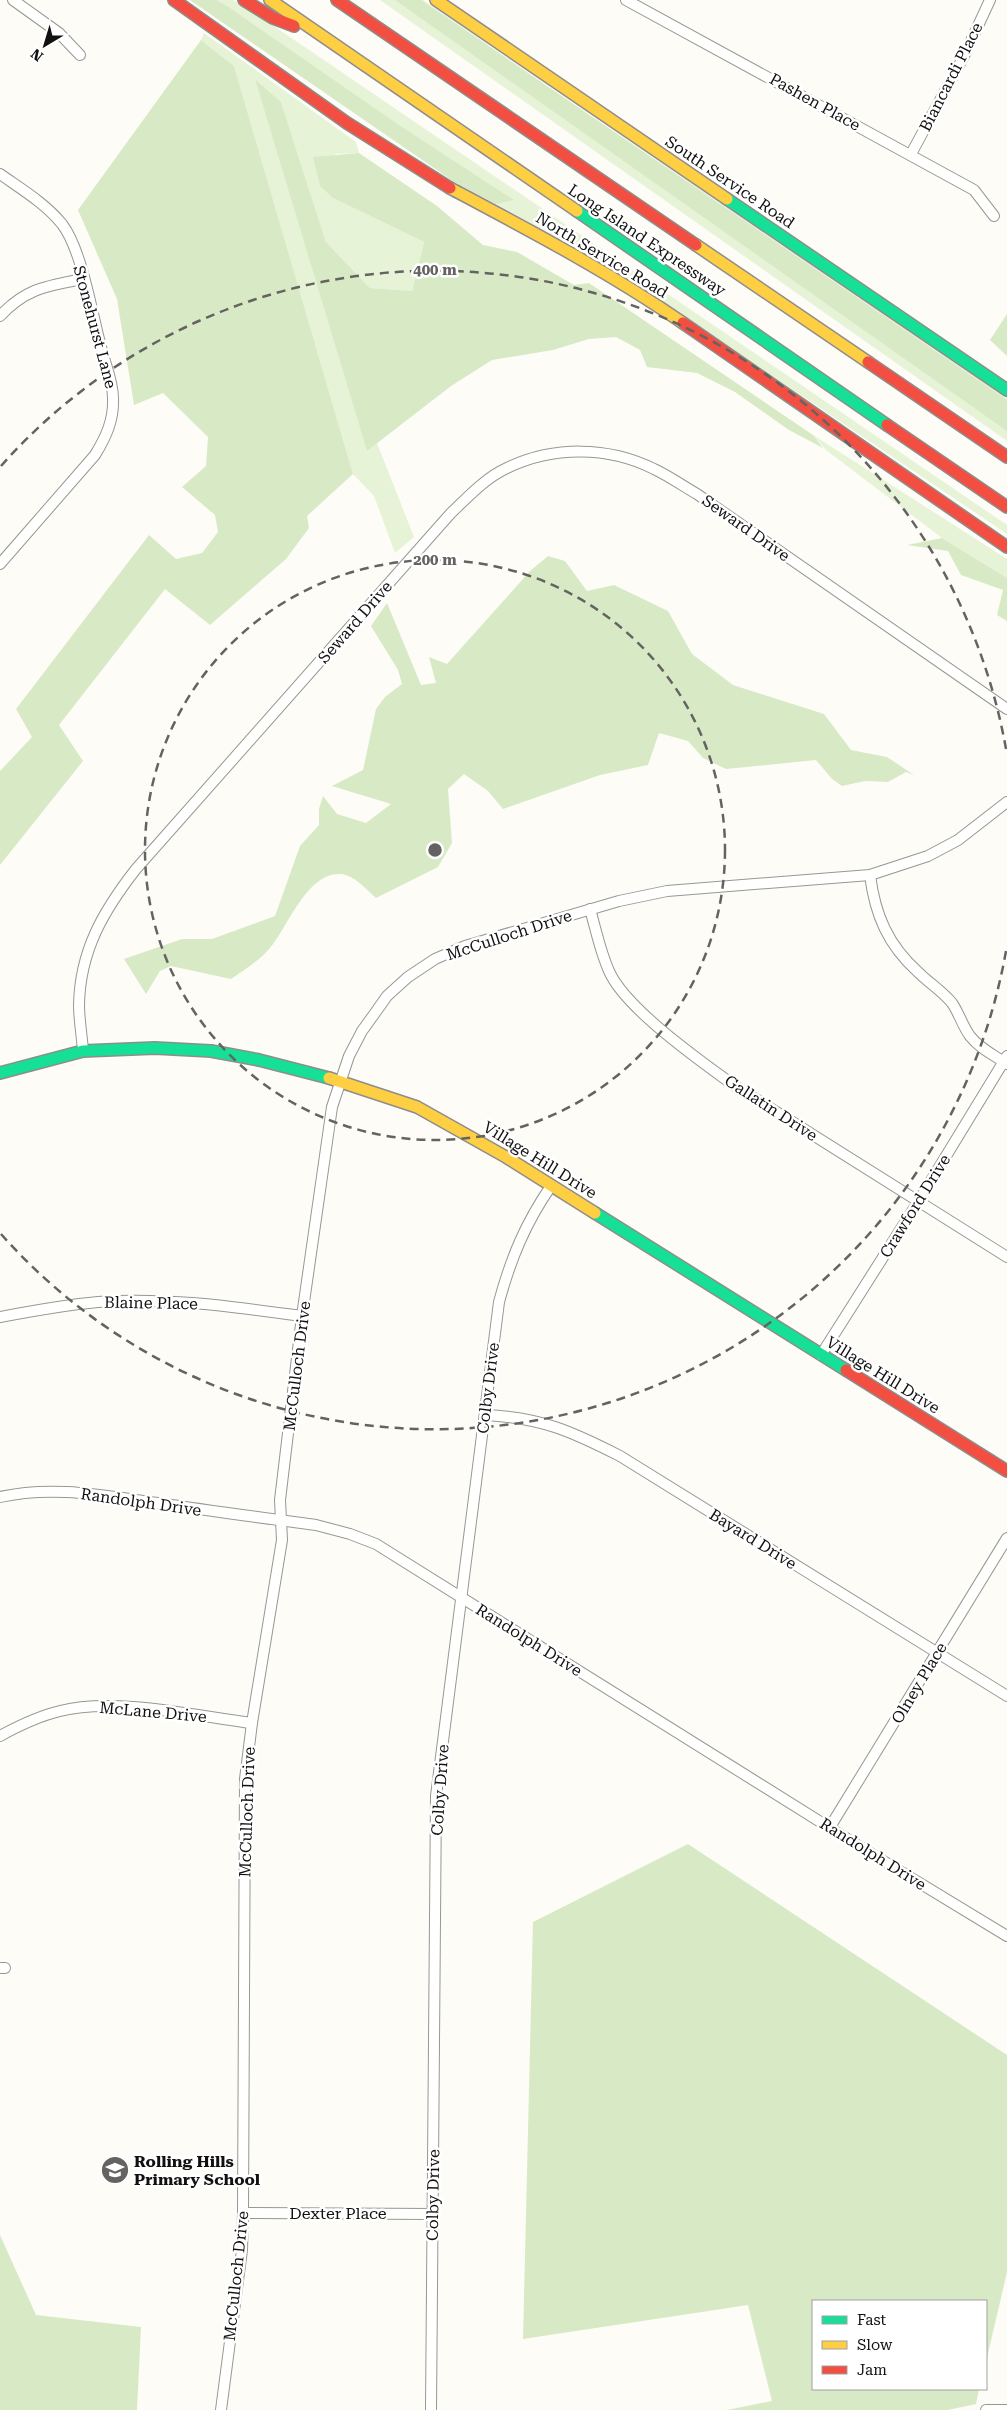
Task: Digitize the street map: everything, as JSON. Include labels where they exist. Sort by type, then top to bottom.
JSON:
[{"type":"main road","name":"North Service Road","points":[[174,0],[347,123],[441,184],[542,237],[645,297],[1007,547]]},
{"type":"main road","points":[[244,0],[273,18],[324,37]]},
{"type":"main road","name":"Long Island Expressway","points":[[270,0],[1007,507]]},
{"type":"main road","name":"Long Island Expressway","points":[[337,0],[1007,457]]},
{"type":"main road","points":[[357,0],[411,51]]},
{"type":"main road","name":"South Service Road","points":[[436,0],[1007,390]]},
{"type":"main road","name":"Village Hill Drive","points":[[0,1072],[83,1051],[155,1048],[211,1051],[259,1060],[340,1080],[417,1107],[455,1126],[1007,1471]]},
{"type":"street","points":[[13,0],[59,33],[80,54]]},
{"type":"street","name":"Pashen Place","points":[[626,0],[974,190],[994,216]]},
{"type":"street","name":"Biancardi Place","points":[[911,154],[964,56],[990,0]]},
{"type":"street","name":"Stonehurst Lane","points":[[0,174],[48,208],[63,225],[75,248],[110,375],[113,398],[112,417],[107,436],[90,461],[0,564]]},
{"type":"street","points":[[0,316],[10,305],[38,288],[83,279]]},
{"type":"street","name":"Seward Drive","points":[[83,1051],[80,1005],[83,969],[94,934],[110,902],[136,869],[451,513],[477,488],[506,468],[540,456],[575,451],[617,455],[654,468],[697,494],[1007,709]]},
{"type":"street","name":"McCulloch Drive","points":[[221,2410],[242,2250],[245,1779],[252,1723],[282,1540],[280,1500],[302,1316],[332,1107],[349,1056],[362,1031],[387,996],[408,977],[435,959],[465,946],[590,909],[667,891],[870,875],[928,856],[958,840],[1007,802]]},
{"type":"street","points":[[870,875],[875,906],[890,941],[908,963],[951,1002],[969,1036],[986,1052],[1006,1060]]},
{"type":"street","name":"Gallatin Drive","points":[[590,909],[610,973],[627,998],[691,1054],[732,1084],[1007,1257]]},
{"type":"street","name":"Crawford Drive","points":[[821,1356],[1006,1060]]},
{"type":"street","name":"Colby Drive","points":[[431,2410],[436,1796],[499,1302],[517,1245],[531,1216],[551,1186]]},
{"type":"street","name":"Blaine Place","points":[[0,1317],[99,1302],[152,1301],[198,1303],[302,1316]]},
{"type":"street","name":"Bayard Drive","points":[[486,1415],[520,1417],[554,1426],[613,1452],[1007,1696]]},
{"type":"street","name":"Randolph Drive","points":[[0,1497],[21,1493],[60,1491],[281,1520],[333,1530],[376,1544],[1007,1936]]},
{"type":"street","name":"Olney Place","points":[[830,1827],[1007,1538]]},
{"type":"street","name":"McLane Drive","points":[[0,1736],[29,1720],[54,1713],[96,1706],[127,1707],[252,1723]]},
{"type":"street","name":"Dexter Place","points":[[243,2213],[433,2214]]},
{"type":"street","points":[[986,2410],[1007,2410]]},
{"type":"green space","points":[[190,0],[233,0],[249,9],[1007,525],[1007,534],[602,261],[453,181]]},
{"type":"green space","points":[[190,0],[216,0],[227,6],[402,127],[514,200],[496,204],[453,181]]},
{"type":"green space","points":[[380,0],[423,0],[1007,397],[1007,441]]},
{"type":"green space","points":[[395,0],[421,0],[1007,400],[1007,431]]},
{"type":"green space","points":[[204,33],[356,142],[359,153],[335,154],[333,198],[424,242],[412,291],[370,288],[326,242],[281,102],[256,80],[367,450],[377,443],[414,537],[395,553],[374,496],[353,474],[234,66],[201,40]]},
{"type":"green space","points":[[201,40],[234,66],[353,474],[307,516],[309,528],[286,559],[210,625],[165,589],[59,725],[83,761],[0,865],[0,771],[32,737],[16,709],[149,535],[176,559],[202,553],[218,532],[215,515],[182,487],[206,466],[208,437],[163,393],[134,405],[117,299],[78,210]]},
{"type":"green space","points":[[255,79],[281,102],[326,242],[370,288],[412,291],[424,242],[333,198],[320,186],[313,157],[359,153],[437,206],[483,245],[517,252],[574,285],[589,283],[813,435],[823,448],[789,430],[735,392],[697,373],[647,367],[640,350],[616,337],[589,339],[553,350],[492,360],[451,386],[367,451]]},
{"type":"green space","points":[[1007,314],[1007,356],[990,340]]},
{"type":"green space","points":[[813,435],[1007,559],[1007,578],[942,538],[826,450]]},
{"type":"green space","points":[[942,538],[1007,578],[1007,621],[997,615],[1003,590],[961,575],[948,551],[907,545]]},
{"type":"green space","points":[[548,556],[565,561],[587,591],[614,585],[668,611],[692,654],[733,685],[824,714],[851,750],[887,757],[914,775],[906,772],[888,782],[865,781],[842,786],[832,779],[816,760],[726,769],[703,758],[688,741],[659,733],[648,765],[600,775],[503,809],[488,791],[464,774],[448,789],[452,843],[438,867],[376,898],[352,877],[342,874],[330,875],[319,881],[309,891],[266,953],[231,979],[171,966],[160,971],[146,994],[124,959],[182,939],[212,939],[275,916],[300,846],[319,825],[319,809],[323,796],[337,814],[366,823],[391,804],[332,786],[363,770],[376,709],[385,697],[402,684],[398,670],[371,626],[387,603],[421,685],[436,683],[429,657],[447,664],[530,571]]},
{"type":"green space","points":[[688,1844],[1007,2055],[1007,2272],[987,2358],[987,2300],[812,2300],[812,2390],[979,2390],[976,2404],[948,2410],[727,2410],[772,2401],[748,2305],[523,2339],[533,1922]]},
{"type":"green space","points":[[0,2235],[36,2315],[141,2327],[137,2410],[0,2410]]},
{"type":"traffic: fast","points":[[727,199],[1007,390]]},
{"type":"traffic: fast","points":[[577,211],[887,425]]},
{"type":"traffic: fast","points":[[0,1073],[83,1051],[155,1048],[211,1051],[259,1060],[329,1078]]},
{"type":"traffic: fast","points":[[595,1213],[846,1370]]},
{"type":"traffic: slow","points":[[270,0],[577,211]]},
{"type":"traffic: slow","points":[[436,0],[727,199]]},
{"type":"traffic: slow","points":[[450,188],[598,269],[683,323]]},
{"type":"traffic: slow","points":[[696,245],[868,362]]},
{"type":"traffic: slow","points":[[329,1078],[417,1107],[506,1157],[595,1213]]},
{"type":"traffic: jam","points":[[174,0],[347,123],[450,188]]},
{"type":"traffic: jam","points":[[244,0],[273,18],[294,26]]},
{"type":"traffic: jam","points":[[337,0],[696,245]]},
{"type":"traffic: jam","points":[[683,323],[1007,547]]},
{"type":"traffic: jam","points":[[868,362],[1007,457]]},
{"type":"traffic: jam","points":[[887,425],[1007,507]]},
{"type":"traffic: jam","points":[[846,1370],[1007,1471]]},
{"type":"place","name":"Rolling Hills Primary School","points":[[115,2170]]}]
